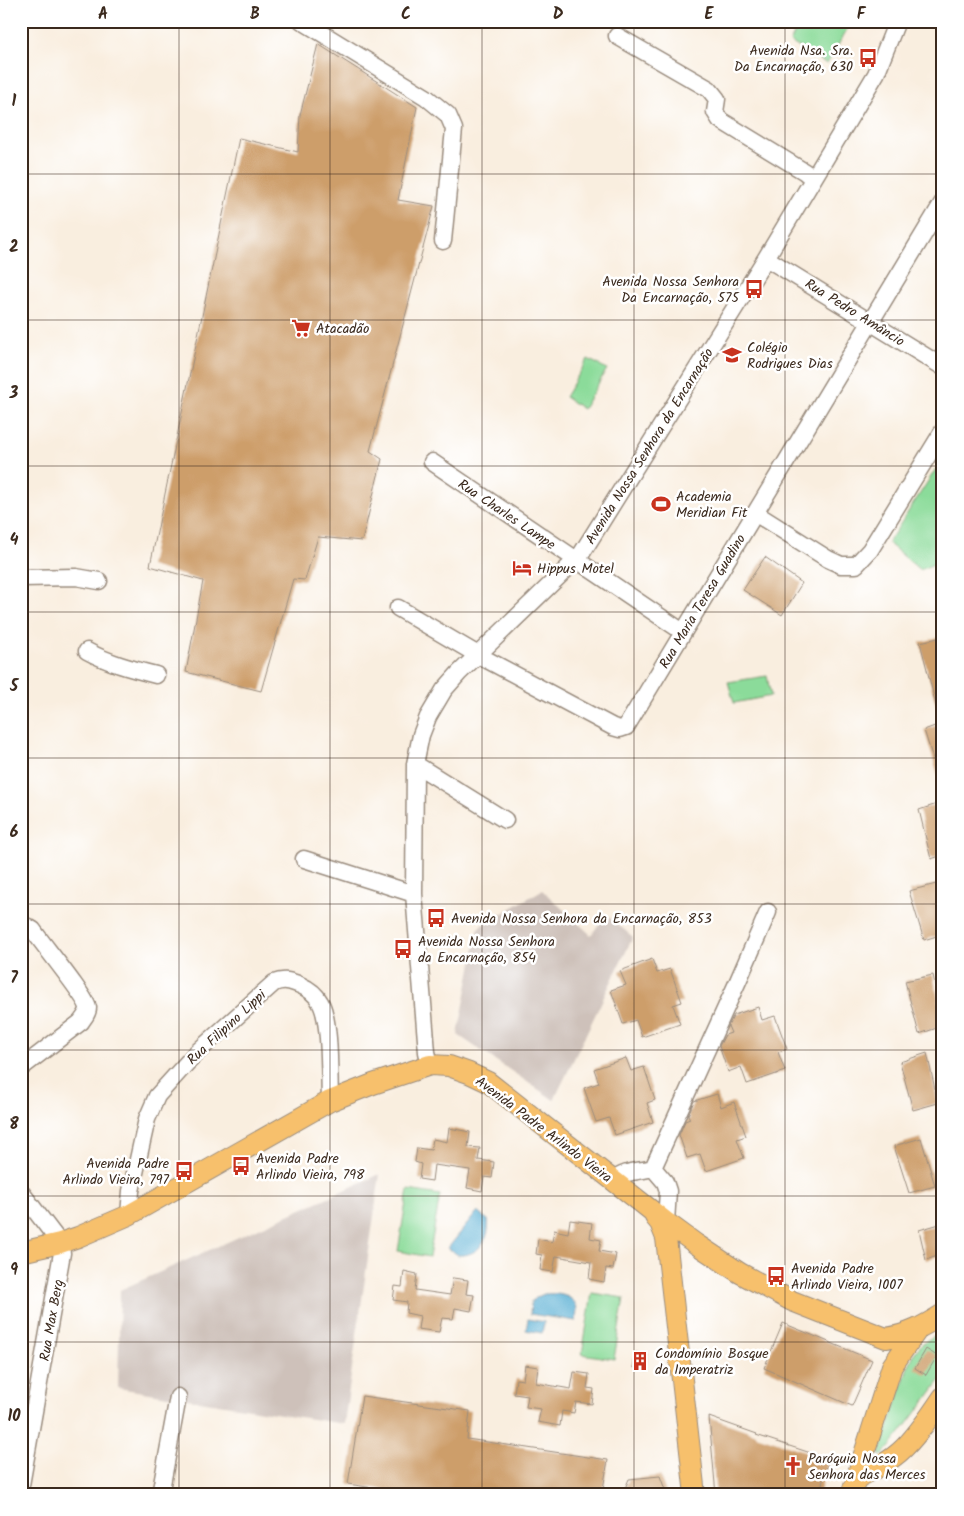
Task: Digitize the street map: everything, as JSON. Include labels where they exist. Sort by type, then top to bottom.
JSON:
[{"type":"main road","name":"Avenida Padre Arlindo Vieira","points":[[21,1252],[78,1238],[129,1215],[330,1101],[430,1065],[449,1066],[469,1072],[488,1082],[646,1206],[666,1230]]},
{"type":"main road","points":[[666,1230],[678,1238],[696,1244],[740,1273],[792,1301],[886,1338],[901,1336],[919,1329],[943,1314]]},
{"type":"main road","points":[[666,1230],[695,1495]]},
{"type":"main road","points":[[854,1486],[892,1366],[919,1329]]},
{"type":"main road","points":[[886,1338],[892,1366]]},
{"type":"main road","points":[[854,1486],[903,1449],[927,1421],[943,1397]]},
{"type":"street","points":[[302,21],[426,97],[448,115],[454,129],[443,241]]},
{"type":"street","name":"Avenida Nossa Senhora da Encarnação","points":[[430,1065],[427,1052],[414,894],[414,764],[421,735],[428,717],[444,690],[577,561],[766,258],[876,74],[897,21]]},
{"type":"street","points":[[617,36],[709,89],[716,99],[715,112],[720,120],[805,172],[813,179]]},
{"type":"street","name":"Rua Maria Teresa Guadino","points":[[398,608],[478,655],[613,727],[623,729],[628,725],[943,202]]},
{"type":"street","name":"Rua Pedro Amâncio","points":[[766,258],[943,367]]},
{"type":"street","points":[[755,513],[828,560],[842,566],[856,565],[870,550],[943,431]]},
{"type":"street","name":"Rua Charles Lampe","points":[[432,462],[683,632]]},
{"type":"street","points":[[21,578],[76,577],[99,581]]},
{"type":"street","points":[[87,651],[98,658],[156,675]]},
{"type":"street","points":[[414,764],[505,820]]},
{"type":"street","points":[[304,859],[414,894]]},
{"type":"street","points":[[653,1168],[768,912]]},
{"type":"street","points":[[21,925],[28,926],[33,930],[82,996],[88,1009],[81,1022],[21,1068]]},
{"type":"street","name":"Rua Filipino Lippi","points":[[129,1215],[131,1191],[147,1119],[157,1096],[195,1054],[274,983],[282,980],[290,981],[306,988],[320,1001],[326,1017],[330,1101]]},
{"type":"street","points":[[613,1181],[625,1173],[653,1168]]},
{"type":"street","points":[[653,1168],[665,1182],[668,1192],[666,1230]]},
{"type":"street","points":[[21,1192],[60,1243]]},
{"type":"street","name":"Rua Max Berg","points":[[21,1485],[61,1261],[60,1243]]},
{"type":"street","points":[[160,1495],[178,1396]]},
{"type":"shaded area","points":[[542,890],[591,935],[606,915],[633,937],[554,1100],[458,1035],[479,927]]},
{"type":"shaded area","points":[[380,1174],[344,1424],[118,1388],[120,1290]]},
{"type":"green space","points":[[801,21],[852,21],[827,64],[790,42]]},
{"type":"green space","points":[[588,359],[607,369],[583,409],[565,397]]},
{"type":"green space","points":[[943,458],[943,560],[920,570],[888,543]]},
{"type":"green space","points":[[767,676],[771,696],[734,703],[728,682]]},
{"type":"green space","points":[[408,1190],[440,1195],[429,1257],[398,1251]]},
{"type":"green space","points":[[592,1293],[624,1298],[614,1359],[582,1354]]},
{"type":"green space","points":[[943,1330],[943,1377],[901,1433],[883,1455],[879,1456],[908,1367],[915,1352],[923,1343]]},
{"type":"water","points":[[477,1212],[488,1220],[485,1240],[472,1253],[458,1255],[448,1248]]},
{"type":"water","points":[[544,1294],[564,1295],[572,1300],[577,1308],[576,1321],[530,1314],[531,1302]]},
{"type":"water","points":[[528,1319],[544,1322],[542,1333],[526,1330]]},
{"type":"building","name":"Atacadão","points":[[318,44],[417,107],[398,200],[434,206],[370,451],[382,459],[362,541],[318,537],[305,580],[293,579],[261,691],[186,672],[203,581],[150,566],[239,138],[298,152],[300,115]]},
{"type":"building","points":[[765,557],[802,583],[782,615],[743,590]]},
{"type":"building","points":[[943,637],[943,713],[938,713],[920,642]]},
{"type":"building","points":[[943,723],[943,780],[940,781],[924,730]]},
{"type":"building","points":[[943,802],[943,855],[931,859],[919,810]]},
{"type":"building","points":[[936,884],[943,905],[943,934],[924,940],[909,891]]},
{"type":"building","points":[[652,959],[657,973],[670,969],[682,1002],[673,1005],[680,1024],[642,1037],[636,1020],[623,1024],[611,990],[626,985],[620,971]]},
{"type":"building","points":[[933,975],[943,1026],[919,1034],[905,981]]},
{"type":"building","points":[[758,1007],[762,1020],[775,1016],[787,1049],[778,1052],[785,1071],[747,1084],[741,1067],[728,1072],[719,1046],[725,1035],[731,1033],[728,1026],[734,1015]]},
{"type":"building","points":[[927,1053],[938,1103],[913,1110],[900,1062]]},
{"type":"building","points":[[626,1058],[631,1071],[644,1067],[655,1100],[647,1103],[653,1122],[615,1135],[609,1118],[596,1122],[584,1088],[599,1083],[594,1069]]},
{"type":"building","points":[[717,1094],[721,1107],[734,1102],[746,1136],[737,1139],[744,1158],[706,1171],[700,1154],[687,1158],[679,1135],[685,1121],[690,1119],[688,1115],[694,1101]]},
{"type":"building","points":[[449,1128],[470,1132],[468,1147],[480,1148],[478,1160],[494,1162],[492,1178],[484,1177],[482,1191],[467,1188],[470,1170],[434,1165],[432,1181],[419,1179],[421,1164],[415,1162],[417,1148],[431,1150],[433,1139],[447,1142]]},
{"type":"building","points":[[921,1138],[935,1186],[909,1193],[894,1146]]},
{"type":"building","points":[[570,1220],[592,1223],[590,1238],[601,1240],[599,1251],[616,1254],[613,1269],[606,1268],[604,1282],[589,1279],[591,1262],[556,1256],[553,1272],[540,1270],[542,1255],[536,1254],[538,1239],[552,1242],[554,1230],[568,1233]]},
{"type":"building","points":[[943,1223],[943,1254],[926,1260],[919,1230]]},
{"type":"building","points":[[404,1271],[417,1274],[415,1290],[450,1295],[453,1278],[468,1280],[466,1294],[474,1295],[471,1311],[455,1308],[453,1319],[442,1318],[439,1332],[418,1329],[420,1316],[406,1313],[407,1302],[393,1300],[395,1286],[402,1287]]},
{"type":"building","points":[[783,1323],[872,1360],[852,1406],[764,1368]]},
{"type":"building","points":[[926,1349],[937,1356],[926,1375],[915,1368]]},
{"type":"building","name":"Condomínio Bosque da Imperatriz","points":[[636,1352],[648,1355],[644,1370],[633,1367]]},
{"type":"building","points":[[525,1365],[538,1367],[536,1383],[571,1389],[574,1372],[589,1374],[587,1388],[594,1389],[592,1404],[576,1402],[574,1413],[562,1411],[560,1426],[538,1422],[541,1409],[526,1407],[528,1396],[514,1394],[516,1379],[523,1380]]},
{"type":"building","points":[[362,1396],[470,1411],[467,1439],[608,1460],[602,1495],[418,1495],[348,1484]]},
{"type":"building","points":[[709,1417],[829,1459],[819,1495],[716,1495]]},
{"type":"building","points":[[660,1476],[667,1495],[622,1495],[629,1479]]},
{"type":"place","name":"Avenida Nsa. Sra. Da Encarnação, 630","points":[[868,58]]},
{"type":"place","name":"Avenida Nossa Senhora Da Encarnação, 575","points":[[754,289]]},
{"type":"place","name":"Atacadão","points":[[301,328]]},
{"type":"place","name":"Colégio Rodrigues Dias","points":[[732,355]]},
{"type":"place","name":"Academia Meridian Fit","points":[[661,504]]},
{"type":"place","name":"Hippus Motel","points":[[522,568]]},
{"type":"place","name":"Avenida Nossa Senhora da Encarnação, 853","points":[[436,918]]},
{"type":"place","name":"Avenida Nossa Senhora da Encarnação, 854","points":[[403,949]]},
{"type":"place","name":"Avenida Padre Arlindo Vieira, 798","points":[[241,1166]]},
{"type":"place","name":"Avenida Padre Arlindo Vieira, 797","points":[[184,1171]]},
{"type":"place","name":"Avenida Padre Arlindo Vieira, 1007","points":[[776,1276]]},
{"type":"place","name":"Condomínio Bosque da Imperatriz","points":[[640,1361]]},
{"type":"place","name":"Paróquia Nossa Senhora das Merces","points":[[793,1466]]}]
